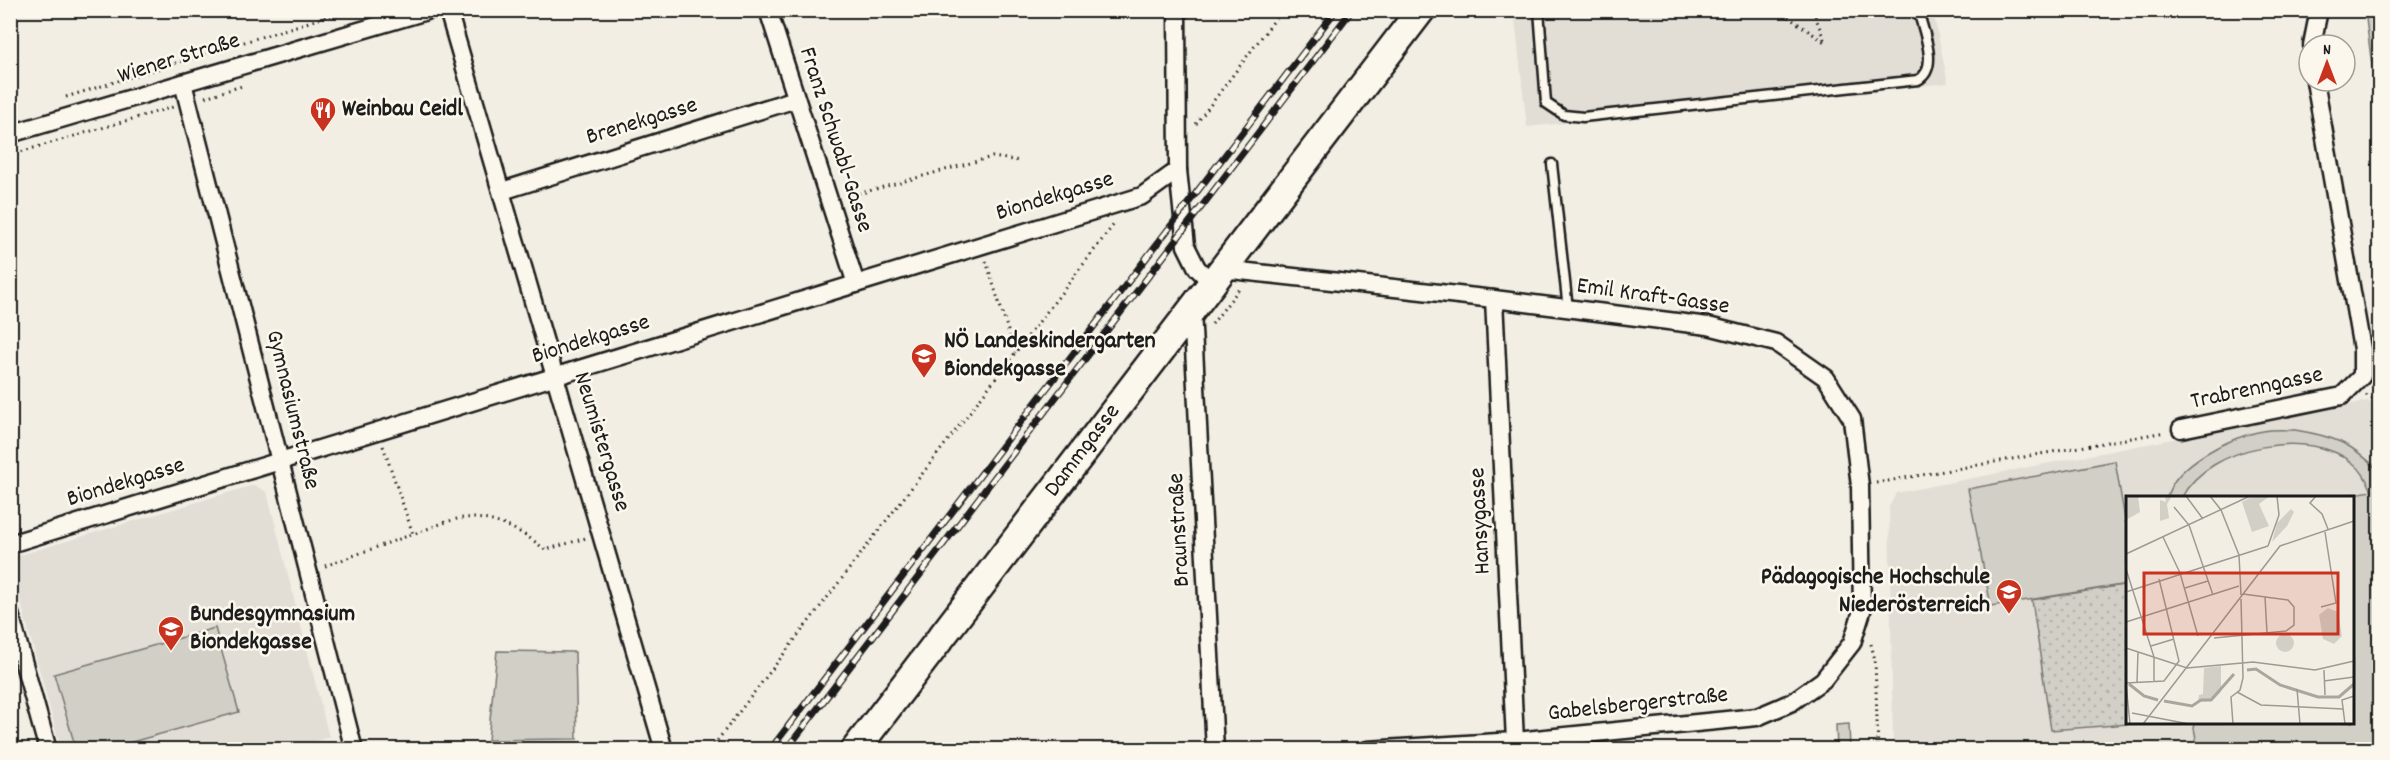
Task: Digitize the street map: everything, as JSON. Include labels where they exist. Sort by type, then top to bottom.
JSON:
[{"type":"main road","name":"Dammgasse","points":[[855,750],[1421,10]]},
{"type":"street","name":"Wiener Straße","points":[[10,134],[430,10]]},
{"type":"street","name":"Neumistergasse","points":[[448,10],[603,532],[664,750]]},
{"type":"street","name":"Franz Schwabl-Gasse","points":[[768,10],[856,284]]},
{"type":"street","points":[[1177,10],[1178,170],[1186,246],[1197,268],[1217,276]]},
{"type":"street","points":[[2314,33],[2319,10]]},
{"type":"street","name":"Gymnasiumstraße","points":[[183,83],[354,750]]},
{"type":"street","name":"Trabrenngasse","points":[[2181,429],[2342,396],[2362,376],[2362,349],[2317,93]]},
{"type":"street","name":"Brenekgasse","points":[[502,191],[796,99]]},
{"type":"street","name":"Biondekgasse","points":[[10,544],[1142,196],[1178,170]]},
{"type":"street","name":"Emil Kraft-Gasse","points":[[1217,276],[1494,298],[1569,310],[1708,326],[1776,343],[1826,378],[1852,419],[1860,486],[1862,611]]},
{"type":"street","name":"Hansygasse","points":[[1494,298],[1515,741]]},
{"type":"street","name":"Braunstraße","points":[[1192,309],[1215,750]]},
{"type":"street","name":"Gabelsbergerstraße","points":[[1367,750],[1515,741],[1757,717],[1792,702],[1823,680],[1852,644],[1862,611]]},
{"type":"street","points":[[10,614],[48,750]]},
{"type":"lane","points":[[1539,10],[1546,103],[1564,115],[1583,117],[1918,80],[1926,76],[1930,66],[1918,10]]},
{"type":"lane","points":[[1552,164],[1569,310]]},
{"type":"path","points":[[56,100],[348,10]]},
{"type":"path","points":[[1191,132],[1282,10]]},
{"type":"path","points":[[1778,10],[1826,43],[1813,10]]},
{"type":"path","points":[[830,202],[992,157],[1020,160]]},
{"type":"path","points":[[710,750],[1118,220]]},
{"type":"path","points":[[981,245],[1015,353]]},
{"type":"path","name":"Trabrenngasse","points":[[1860,486],[2181,429]]},
{"type":"path","points":[[377,430],[413,534]]},
{"type":"path","points":[[308,572],[462,518],[490,519],[531,538],[545,550],[603,532]]},
{"type":"path","points":[[1862,611],[1875,660],[1878,750]]},
{"type":"shaded area","points":[[1514,11],[1933,11],[1948,83],[1527,127]]},
{"type":"shaded area","name":"Pädagogische Hochschule Niederösterreich","points":[[2368,401],[2380,409],[2379,749],[1893,749],[1889,507],[1896,493]]},
{"type":"shaded area","name":"Bundesgymnasium Biondekgasse","points":[[254,485],[267,492],[329,737],[290,750],[61,749],[10,558]]},
{"type":"green space","points":[[2365,11],[2379,11],[2379,121]]},
{"type":"green space","points":[[2295,430],[2331,438],[2351,447],[2379,471],[2379,749],[2198,749],[2193,724],[2354,724],[2354,496],[2342,496],[2372,491],[2360,469],[2335,452],[2313,446],[2288,444],[2262,447],[2237,454],[2214,465],[2195,479],[2183,496],[2167,496],[2181,473],[2206,454],[2221,445],[2250,434]]},
{"type":"green space","points":[[2115,461],[2126,525],[2126,584],[1991,606],[1968,489]]},
{"type":"green space","points":[[2123,585],[2126,603],[2126,724],[2129,724],[2051,730],[2032,600]]},
{"type":"green space","points":[[215,628],[239,712],[107,749],[76,749],[54,674]]},
{"type":"green space","points":[[497,651],[575,652],[577,739],[488,740]]},
{"type":"green space","points":[[1849,724],[1850,749],[1837,749],[1836,725]]},
{"type":"green space","points":[[486,743],[578,743],[578,749],[485,749]]},
{"type":"railway","points":[[770,750],[1336,10]]},
{"type":"railway","points":[[786,750],[1352,10]]},
{"type":"place","name":"Weinbau Ceidl","points":[[323,133]]},
{"type":"place","name":"NÖ Landeskindergarten Biondekgasse","points":[[924,379]]},
{"type":"place","name":"Pädagogische Hochschule Niederösterreich","points":[[2009,615]]},
{"type":"place","name":"Bundesgymnasium Biondekgasse","points":[[171,652]]}]
